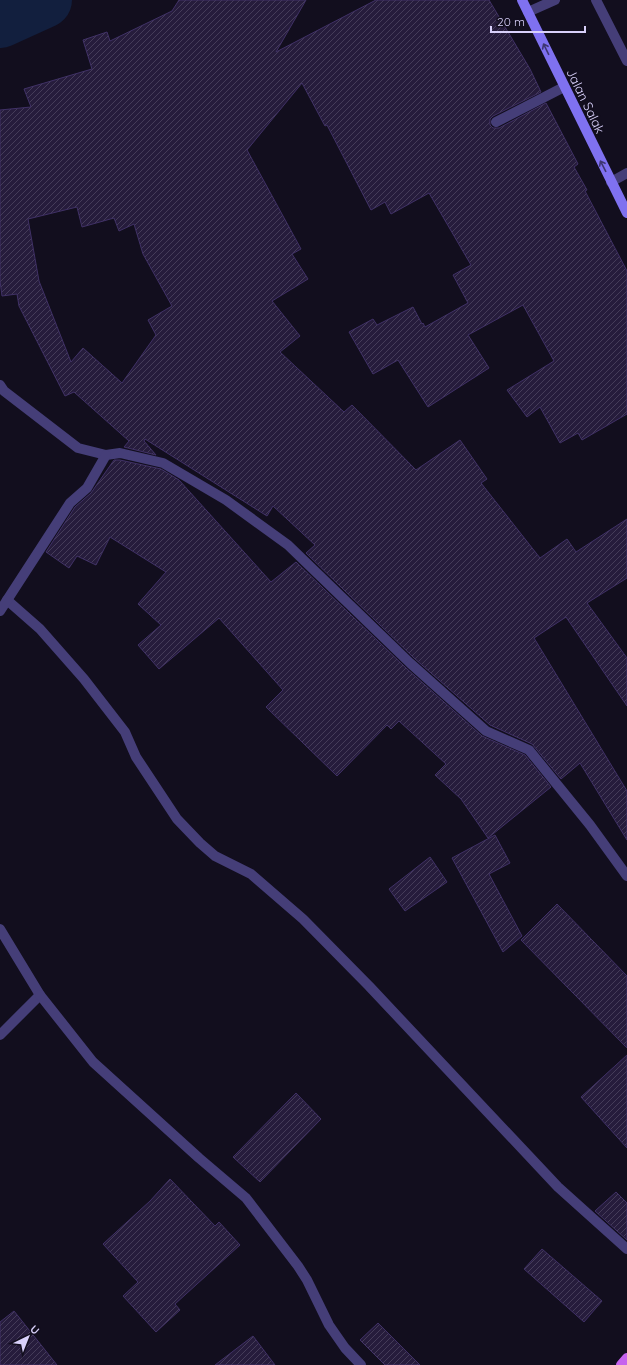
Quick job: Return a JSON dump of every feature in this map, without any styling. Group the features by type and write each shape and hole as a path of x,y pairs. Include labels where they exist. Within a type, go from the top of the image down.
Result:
{"main road":[{"name":"Jalan Salak","path":"522,0 627,213"},
{"path":"621,1365 627,1358"}],"street":[{"path":"528,12 555,0"},
{"path":"596,0 627,61"},
{"path":"496,122 564,87"},
{"path":"612,182 627,173"},
{"path":"0,385 4,391 78,448 106,455 120,453 163,463 226,500 288,545 410,663 486,731 528,750 590,825 627,876"},
{"path":"0,611 70,503 87,488 106,455"},
{"path":"7,600 40,629 84,679 124,732 136,757 177,819 195,838 215,856 251,874 303,919 369,986 558,1187 627,1249"},
{"path":"0,929 40,995 93,1062 199,1158 246,1198 298,1266 307,1280 329,1325 345,1348 362,1365"},
{"path":"0,1035 40,995"}],"building":[{"path":"179,0 306,0 276,52 376,0 489,0 530,69 541,92 493,116 490,119 490,125 493,128 499,128 546,103 578,164 574,167 587,190 585,191 627,271 627,414 582,440 578,433 560,443 540,407 527,417 507,390 554,361 523,305 468,335 489,368 428,407 398,360 373,374 349,332 373,319 377,325 413,307 425,327 468,303 453,275 471,265 429,193 391,214 385,202 371,210 327,125 325,126 302,83 247,150 301,249 292,254 308,279 272,301 300,336 280,352 344,412 352,405 416,470 460,440 487,479 481,483 540,558 567,539 576,552 627,519 627,578 587,603 627,658 627,706 566,617 534,638 627,791 627,840 580,763 561,779 532,744 490,725 414,658 306,553 315,545 273,506 267,516 145,439 144,441 156,455 124,447 129,441 74,392 65,396 19,306 17,294 2,296 0,281 0,110 31,107 24,89 92,69 83,40 107,32 110,41 172,11","holes":["77,207 82,227 114,218 119,231 134,224 143,254 172,306 148,320 156,335 122,383 83,348 71,362 39,281 28,219"]},
{"path":"114,460 161,469 179,480 271,582 296,562 406,668 482,736 525,755 551,787 488,838 461,799 435,775 446,764 399,721 391,729 387,725 337,776 266,707 283,690 219,618 159,669 138,645 161,625 138,604 166,572 110,537 96,565 77,556 69,568 46,552 75,507 91,493"},
{"path":"495,835 510,863 489,874 522,936 503,952 452,858"},
{"path":"430,857 447,882 405,911 389,889"},
{"path":"557,904 627,976 627,1048 521,940"},
{"path":"627,1055 627,1148 581,1097"},
{"path":"296,1093 321,1119 260,1182 233,1157"},
{"path":"170,1179 215,1226 219,1222 240,1245 175,1304 180,1310 156,1332 123,1296 138,1282 103,1244 150,1201"},
{"path":"616,1192 627,1203 627,1240 595,1211"},
{"path":"542,1249 602,1301 584,1322 524,1269"},
{"path":"14,1311 57,1365 0,1365 0,1322"},
{"path":"378,1323 420,1365 385,1365 360,1340"},
{"path":"253,1336 275,1365 215,1365"}],"waterway":[{"path":"0,20 44,0"}]}
